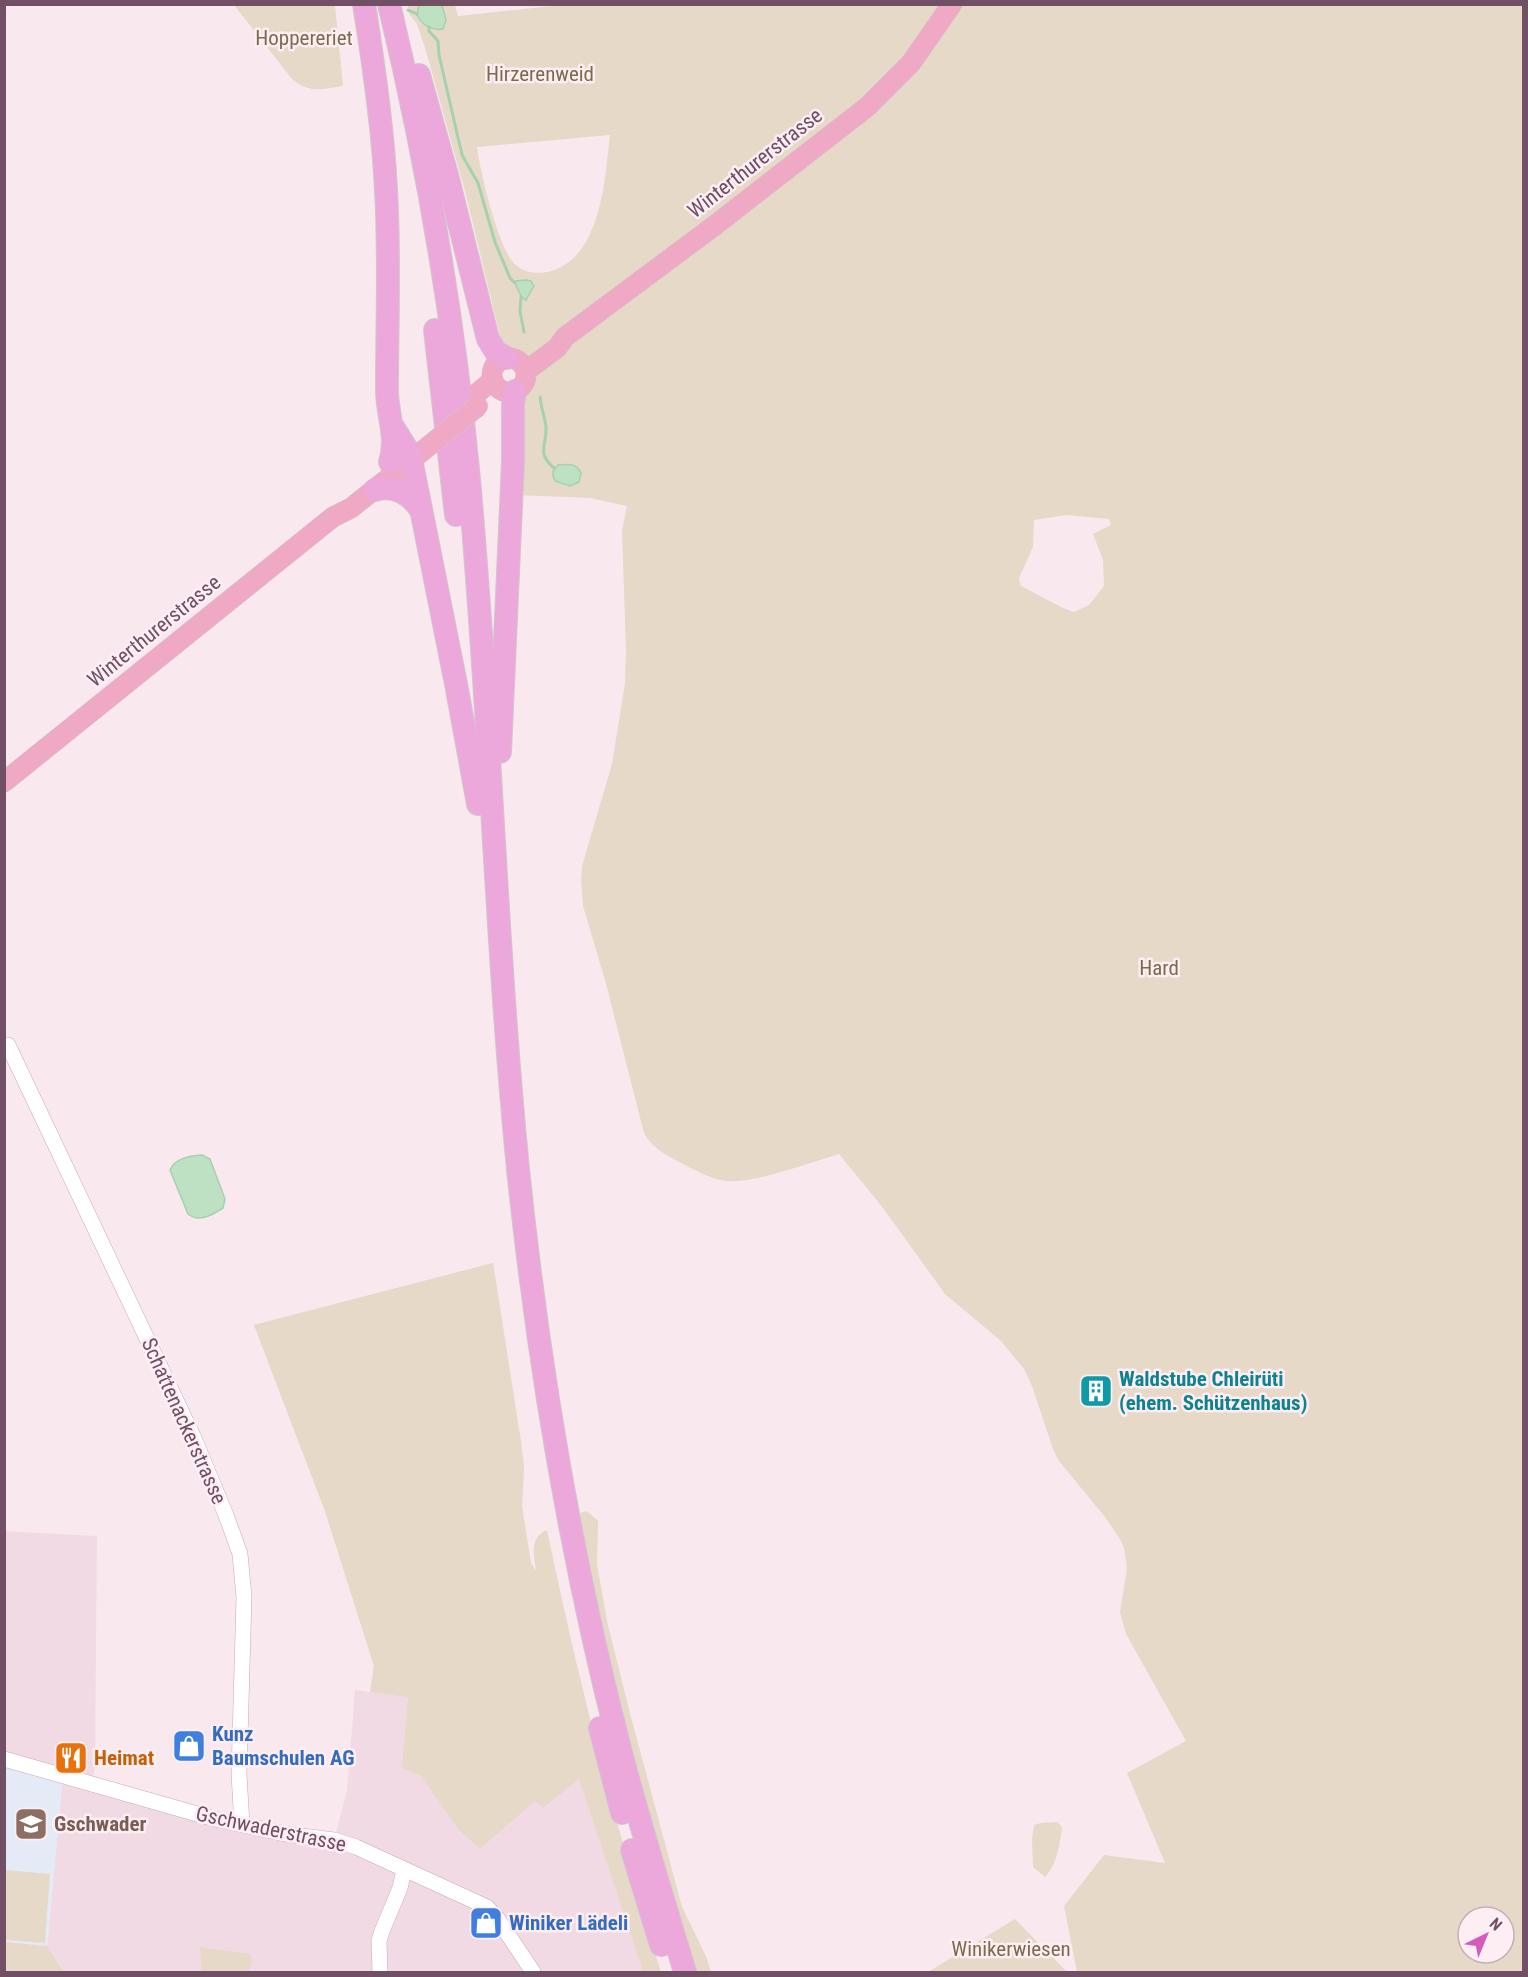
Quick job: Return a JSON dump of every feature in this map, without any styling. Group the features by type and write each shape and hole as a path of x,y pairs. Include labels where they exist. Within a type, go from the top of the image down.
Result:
{"highway":[{"path":"364,4 379,111 386,189 389,278 387,393 392,426 421,510 478,804"},
{"path":"373,4 410,174 442,381 460,555 489,988 505,1178 533,1400 559,1543 606,1758 669,1972"},
{"path":"389,4 407,83 442,271 459,389 475,548 494,849 519,1180 538,1334 561,1478 589,1620 619,1745 653,1869 685,1972"},
{"path":"396,4 418,71 447,175 488,339 510,375 513,404 513,461 494,849"},
{"path":"375,490 385,488 396,490 412,499 421,510"}],"main road":[{"name":"Winterthurerstrasse","path":"333,517 345,500 510,375 557,348 565,337 685,248 867,107 897,78 924,45 952,4"},
{"name":"Winterthurerstrasse","path":"4,782 333,517 351,508 375,490 403,457"}],"street":[{"name":"Schattenackerstrasse","path":"8,1045 184,1417 214,1485 240,1554 244,1597 239,1774 242,1825"},
{"name":"Gschwaderstrasse","path":"4,1760 215,1819 340,1842 487,1908 497,1918 533,1972"},
{"path":"380,1972 379,1941 400,1888 404,1870"}],"shaded area":[{"path":"419,5 442,5 446,20 443,29 431,28 422,22 417,15"},
{"path":"531,281 534,286 526,300 521,296 515,283"},
{"path":"569,464 577,467 581,473 579,482 570,486 555,481 553,471 558,465"},
{"path":"202,1155 210,1159 225,1199 223,1208 210,1215 197,1218 188,1214 170,1170 179,1160"},
{"path":"493,1263 521,1442 524,1467 522,1507 531,1563 537,1573 579,1778 643,1972 249,1972 249,1967 200,1948 201,1972 64,1972 47,1946 63,1775 5,1759 4,1531 97,1536 95,1767 92,1784 334,1840 347,1790 355,1690 370,1692 374,1666 325,1511 254,1325"},
{"name":"Gschwader","path":"4,1759 63,1775 47,1946 5,1942"}],"green space":[{"name":"Hard","path":"571,4 1523,5 1523,1972 1077,1972 1064,1906 1104,1855 1165,1863 1127,1773 1186,1741 1126,1634 1120,1612 1127,1568 1124,1548 1105,1517 1059,1461 1024,1369 1001,1341 945,1294 883,1208 839,1154 767,1176 726,1181 702,1173 669,1156 655,1147 644,1133 605,980 583,906 581,880 582,866 612,764 625,683 622,531 627,506 590,498 516,495 522,395 533,380 526,376 521,363 501,340 466,195 426,51 417,24 409,14 408,5 455,5 458,16","holes":["610,135 604,188 598,214 585,244 577,255 555,270 534,273 518,266 508,254 496,226 477,147","528,280 534,283 533,289 528,299 523,299 515,283","1066,515 1109,519 1111,525 1093,534 1103,560 1104,586 1089,605 1074,612 1021,586 1019,578 1033,547 1034,520"]},
{"name":"Hoppereriet","path":"234,5 335,5 343,86 311,89 298,84"},
{"path":"493,1263 521,1442 524,1467 522,1507 531,1563 536,1571 535,1542 541,1533 547,1530 599,1753 661,1972 643,1972 579,1779 543,1808 535,1801 480,1849 458,1829 421,1776 402,1768 408,1697 370,1692 374,1666 325,1511 254,1325"},
{"path":"587,1511 598,1521 597,1564 607,1621 682,1907 706,1956 711,1972 694,1972 628,1746 577,1517 580,1513"},
{"path":"1057,1822 1062,1827 1059,1847 1055,1860 1045,1877 1033,1867 1034,1825"},
{"path":"5,1870 50,1874 45,1943 5,1940"},
{"name":"Winikerwiesen","path":"1015,1919 1067,1972 928,1972"},
{"path":"5,1942 47,1946 64,1972 5,1972"},
{"path":"200,1947 250,1954 252,1961 249,1972 201,1972"}],"waterway":[{"path":"408,10 417,14"},
{"path":"429,27 429,31 438,41 439,55 462,155 478,183 495,242 510,278 515,283"},
{"path":"521,297 520,311 524,332"},
{"path":"540,397 546,427 544,453 545,458 554,468"}],"place":[{"name":"Waldstube Chleirüti (ehem. Schützenhaus)","path":"1096,1391"},
{"name":"Kunz Baumschulen AG","path":"189,1746"},
{"name":"Heimat","path":"71,1758"},
{"name":"Gschwader","path":"31,1824"},
{"name":"Winiker Lädeli","path":"486,1923"}],"park label":[{"name":"Hirzerenweid","path":"540,74"}]}
